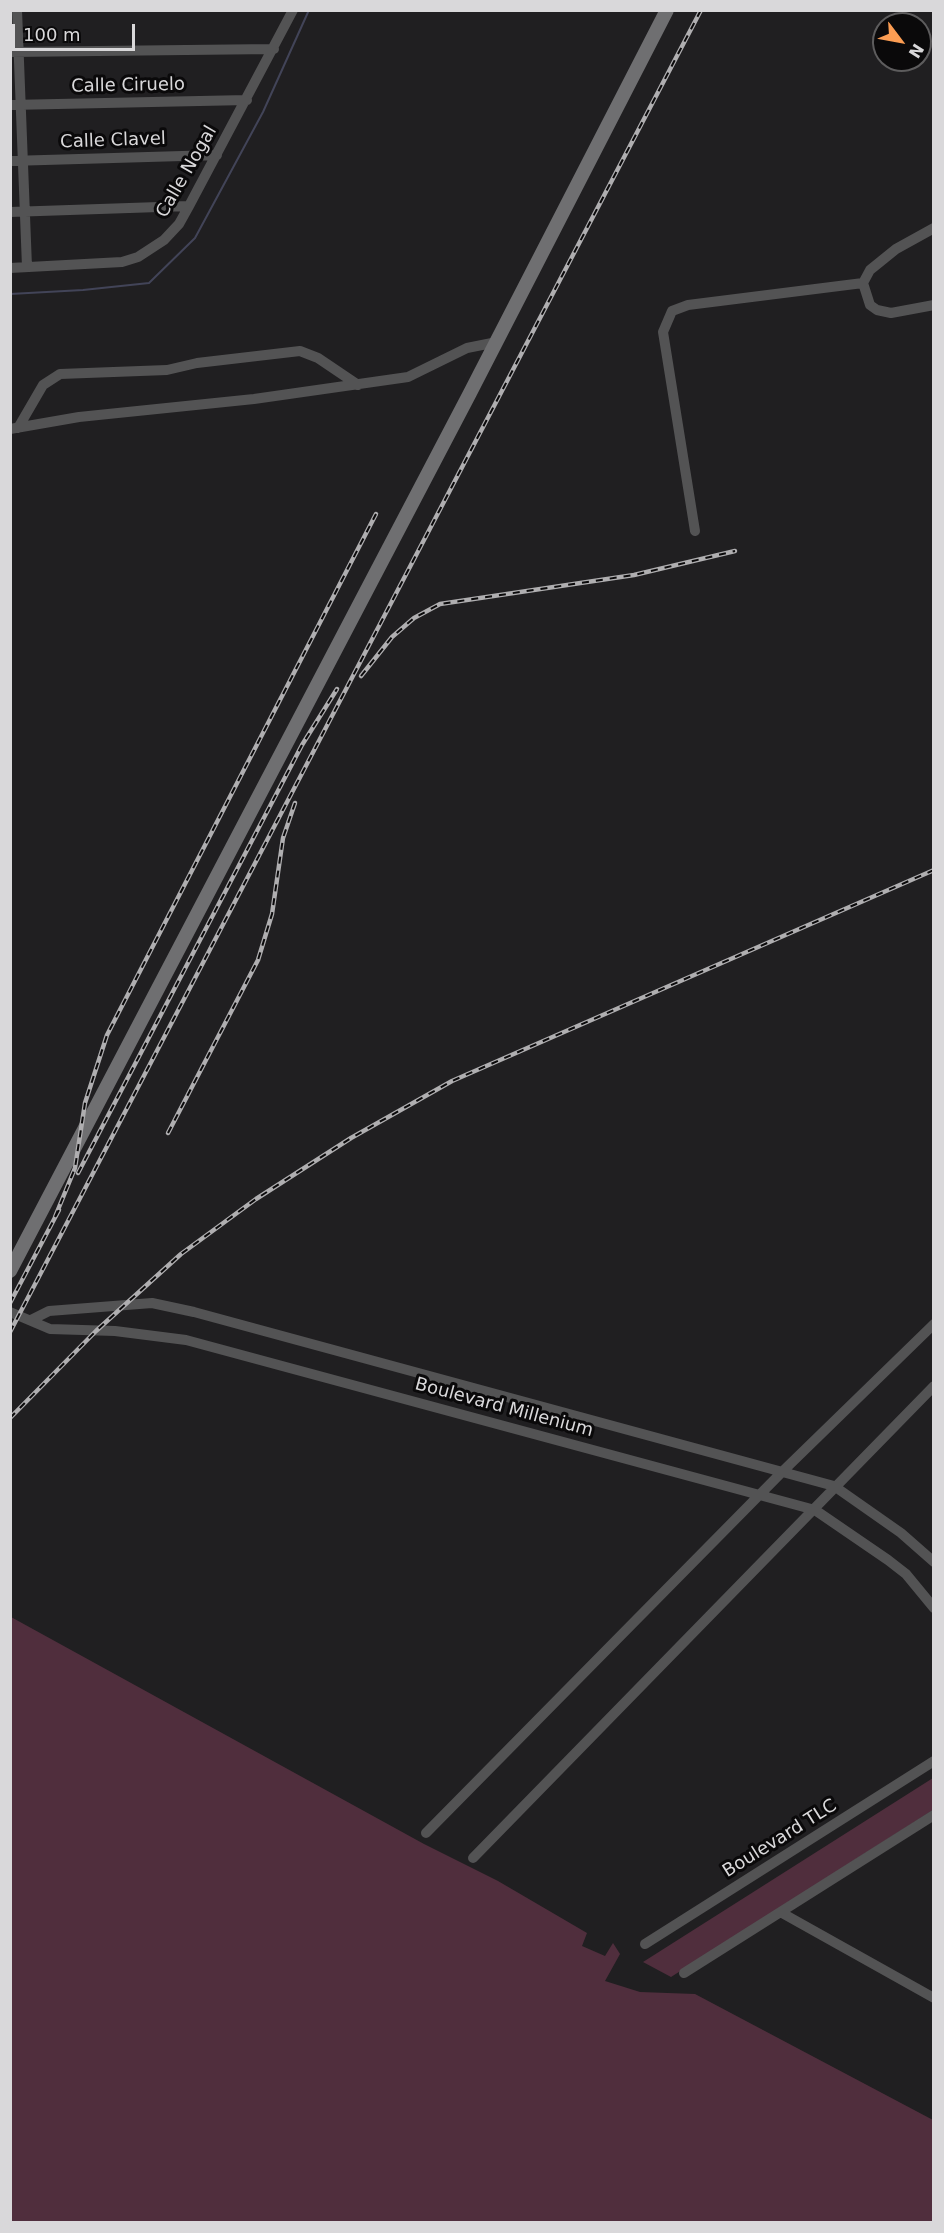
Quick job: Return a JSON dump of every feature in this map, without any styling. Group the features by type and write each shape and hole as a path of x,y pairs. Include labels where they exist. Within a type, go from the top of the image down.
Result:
{"street":[{"path":"17,10 16,105 23,161 27,267"},
{"name":"Calle Nogal","path":"10,268 107,264 138,257 164,240 179,224 293,10"},
{"path":"10,1271 497,342 667,10"},
{"path":"15,52 274,49"},
{"name":"Calle Ciruelo","path":"16,105 247,100"},
{"name":"Calle Clavel","path":"10,161 216,155"},
{"path":"10,212 189,206"},
{"path":"933,228 896,249 870,270 864,288 870,305 877,310 891,313 933,305"},
{"path":"695,531 663,332 672,311 688,304 864,288"},
{"path":"14,428 79,417 358,385 408,377 467,348 497,342"},
{"path":"14,428 43,385 60,374 167,370 197,363 300,351 318,358 358,385"},
{"name":"Boulevard Millenium","path":"31,1320 50,1311 157,1303 834,1486 902,1533 933,1562"},
{"name":"Boulevard Millenium","path":"10,1312 55,1329 115,1331 186,1340 815,1510 906,1574 933,1608"},
{"path":"426,1833 783,1471 933,1324"},
{"path":"473,1858 815,1510 834,1486 933,1386"},
{"name":"Boulevard TLC","path":"645,1944 933,1761"},
{"path":"684,1973 782,1913 933,1815"},
{"path":"782,1913 933,1998"}],"shaded area":[{"path":"11,1617 424,1844 498,1881 587,1933 582,1946 605,1956 613,1943 620,1954 605,1981 640,1992 695,1994 933,2120 933,2222 11,2222"},
{"path":"933,1778 933,1810 671,1977 643,1962"}],"waterway":[{"path":"10,294 149,283 195,238 263,112 309,10"}],"railway":[{"path":"10,1332 701,10"},
{"path":"55,1217 75,1168 85,1103 107,1035 376,514"},
{"path":"361,676 392,637 414,618 440,604 634,575 735,551"},
{"path":"78,1173 302,745 337,689"},
{"path":"168,1133 258,960 272,914 283,838 295,803"},
{"path":"10,1418 96,1331 181,1254 256,1199 351,1138 452,1081 934,870"},
{"path":"10,1303 59,1210"}]}
